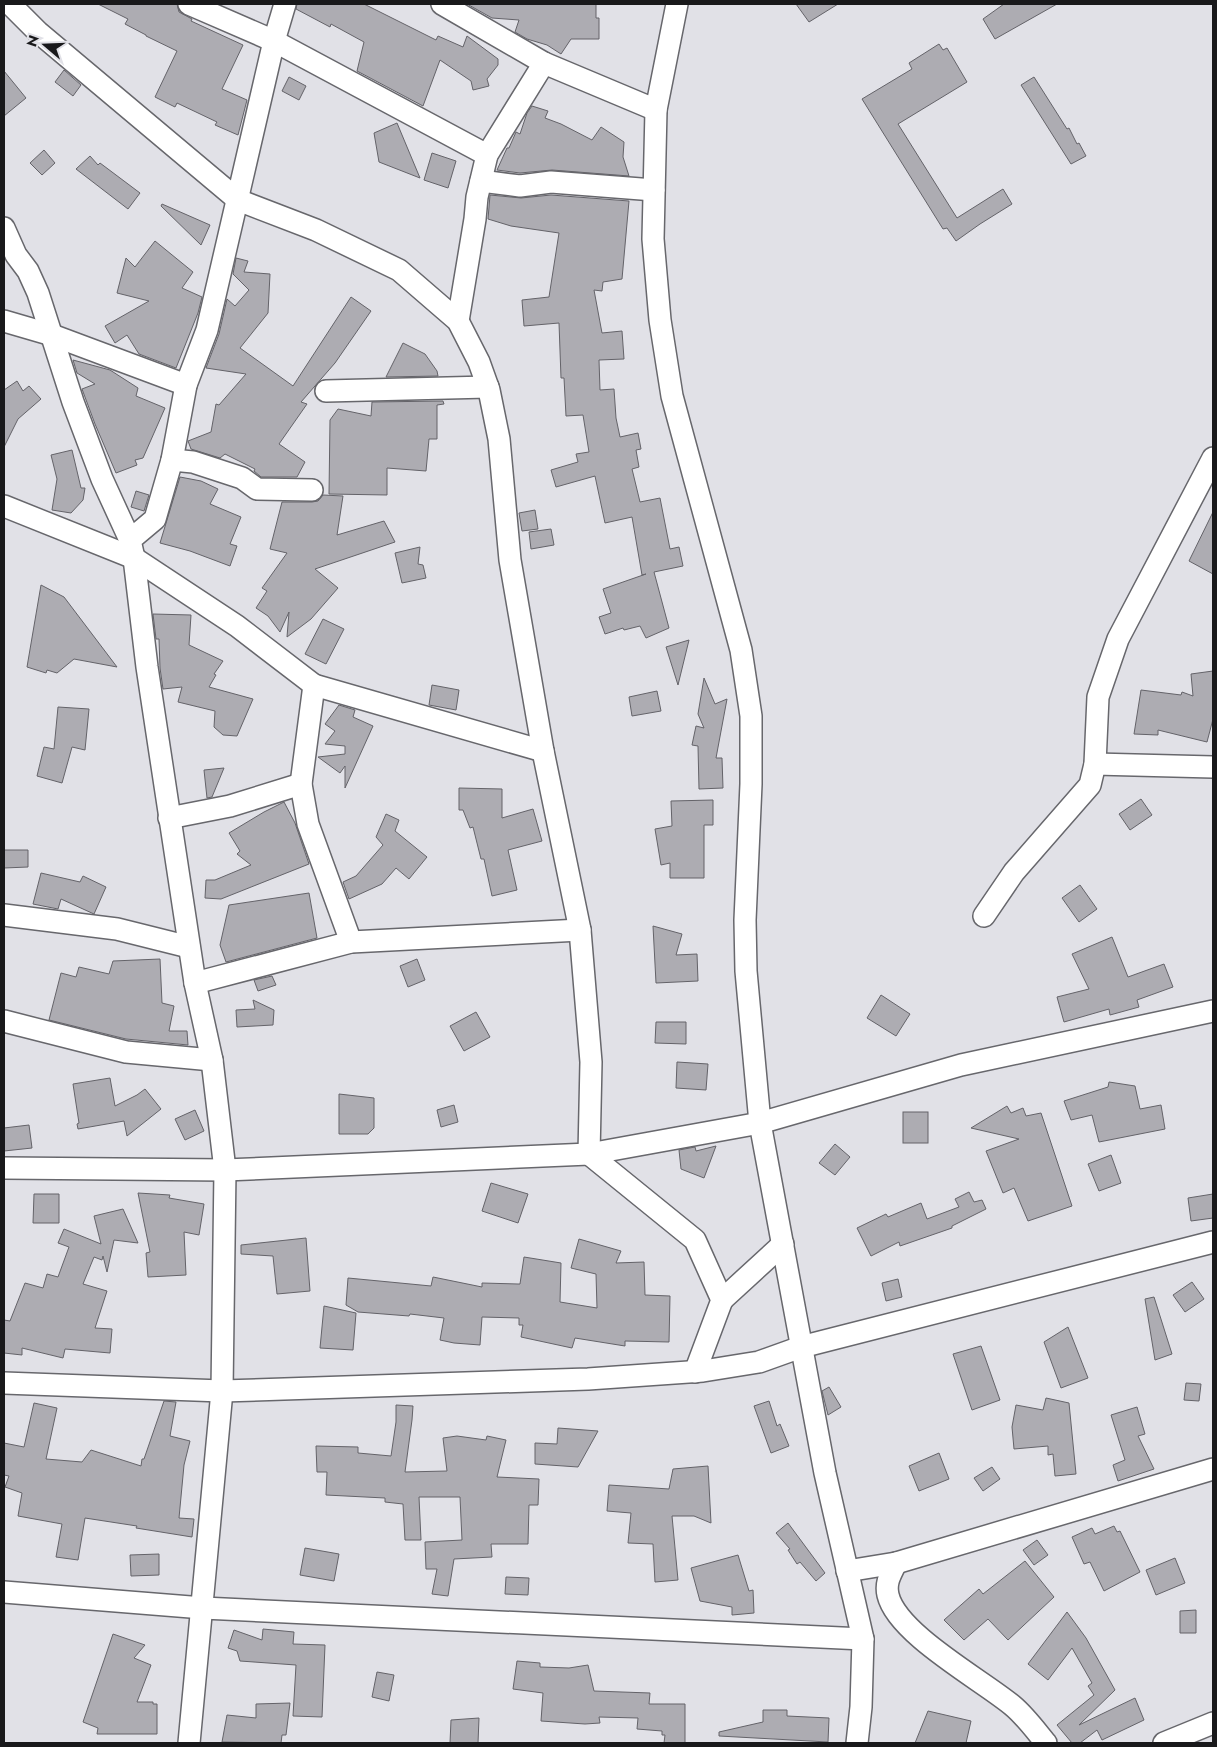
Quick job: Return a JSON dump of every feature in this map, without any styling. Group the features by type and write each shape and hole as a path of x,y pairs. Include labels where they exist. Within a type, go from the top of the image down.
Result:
{"street":[{"path":"10,4 38,32 238,200 316,230 399,270 458,321 479,362 488,387 499,439 510,560 544,751 580,930 591,1062 590,1154"},
{"path":"189,4 274,41 487,155"},
{"path":"132,549 154,519 172,460 186,385 207,330 274,41 285,4"},
{"path":"442,4 544,63 656,110"},
{"path":"678,4 656,110 653,240 660,320 672,396 741,650 751,716 751,784 745,920 746,971 760,1123 825,1473 863,1639 861,1707 857,1743"},
{"path":"458,321 487,155 544,63"},
{"path":"481,181 520,186 551,182 654,190"},
{"path":"4,228 16,254 28,271 35,286 102,479 132,549 147,666 189,947 212,1060 225,1170 222,1391 190,1743"},
{"path":"4,321 52,335 186,385"},
{"path":"326,391 488,387"},
{"path":"984,916 1014,872 1090,785 1095,764 1098,697 1118,639 1213,458"},
{"path":"172,460 193,462 242,478 258,489 312,490"},
{"path":"4,506 132,549 314,685 544,751"},
{"path":"314,685 301,784 308,824 352,942"},
{"path":"1095,764 1213,767"},
{"path":"169,818 230,806 301,784"},
{"path":"4,915 117,929 189,947"},
{"path":"195,983 352,942 580,930"},
{"path":"4,1168 225,1170 590,1154 760,1123 961,1065 1213,1011"},
{"path":"4,1021 126,1052 212,1060"},
{"path":"590,1154 695,1240 722,1300"},
{"path":"4,1383 222,1391 588,1379 695,1372 759,1362 801,1347 1213,1242"},
{"path":"695,1372 722,1300 782,1244"},
{"path":"847,1571 896,1563 1213,1469"},
{"path":"896,1563 886,1583 888,1597 899,1617 936,1651 1013,1706 1046,1743"},
{"path":"4,1592 203,1608 863,1639"},
{"path":"1164,1743 1213,1723"}],"building":[{"path":"98,4 177,4 179,12 192,19 191,21 243,45 222,89 247,100 238,135 215,125 217,122 177,103 175,107 155,97 177,51 125,24 128,19"},
{"path":"297,4 364,4 436,40 438,36 463,47 467,36 498,59 498,65 487,79 489,86 473,90 471,81 440,60 423,106 357,71 364,42 331,24 330,27 296,9"},
{"path":"467,4 596,4 596,18 599,18 599,39 571,39 561,54 547,45 527,39 515,32 519,20 492,18"},
{"path":"796,4 838,4 809,22"},
{"path":"1004,4 1057,4 995,39 983,19"},
{"path":"939,44 943,50 947,48 967,82 898,124 957,218 1003,189 1012,204 956,241 947,228 943,229 862,99 912,69 909,63"},
{"path":"64,70 81,85 73,96 55,82"},
{"path":"4,71 26,98 4,116"},
{"path":"289,77 306,86 299,100 282,91"},
{"path":"1034,77 1086,156 1071,164 1021,85"},
{"path":"532,106 548,111 545,118 592,140 601,127 624,142 623,157 629,176 552,170 520,173 497,170 516,132 520,134 527,113"},
{"path":"397,123 420,178 379,162 374,133"},
{"path":"44,150 55,163 42,175 30,163"},
{"path":"432,153 456,161 448,188 424,180"},
{"path":"90,156 98,165 100,163 140,193 128,209 76,169"},
{"path":"490,195 521,198 551,195 629,201 622,279 603,282 602,291 594,290 602,333 622,331 624,359 599,360 600,390 614,389 616,418 620,437 638,433 641,449 636,450 639,467 632,469 640,502 660,498 670,549 679,547 683,566 654,572 669,628 646,638 640,626 624,630 623,628 605,634 599,617 611,613 603,589 646,574 642,575 632,517 605,523 595,476 556,487 551,470 578,462 576,454 589,452 583,415 566,416 564,378 561,378 559,323 524,326 522,300 549,297 559,233 511,226 488,219"},
{"path":"162,204 210,225 201,245 161,206"},
{"path":"155,241 193,272 182,288 202,297 198,313 176,368 139,354 127,335 115,343 105,326 149,301 117,293 126,258 135,267"},
{"path":"236,258 248,261 244,272 270,274 268,313 240,348 293,386 351,297 371,311 335,363 301,402 307,404 279,444 305,462 297,477 261,477 254,471 255,469 225,454 220,458 191,449 188,441 211,432 216,404 219,405 246,374 206,368 219,334 227,299 235,306 249,290 233,274"},
{"path":"403,343 425,354 437,371 438,376 386,377"},
{"path":"73,360 110,370 138,388 136,396 165,408 143,458 135,460 137,465 116,473 82,389 95,384 77,373"},
{"path":"17,381 23,391 29,386 41,399 18,419 4,447 4,390"},
{"path":"443,401 444,404 437,405 437,439 429,439 426,471 387,468 387,495 329,494 330,420 338,409 371,416 372,402"},
{"path":"72,450 81,488 85,488 83,500 71,513 52,510 57,479 51,455"},
{"path":"180,477 201,481 218,489 210,504 241,517 230,544 237,546 230,566 190,551 160,543"},
{"path":"136,491 149,495 144,511 131,507"},
{"path":"323,495 343,496 337,535 384,521 395,542 315,569 338,588 311,619 287,637 289,612 280,632 268,616 256,608 267,591 262,588 287,553 270,549 282,502 318,501"},
{"path":"535,510 538,529 522,531 519,513"},
{"path":"1213,512 1213,574 1189,561"},
{"path":"551,529 554,545 531,549 529,532"},
{"path":"420,547 418,564 423,565 426,578 402,583 395,553"},
{"path":"41,585 64,597 117,667 74,659 57,673 47,670 46,673 27,667"},
{"path":"153,614 191,615 189,645 223,661 214,674 216,675 209,687 253,699 237,736 223,735 214,727 215,711 178,702 182,687 163,689 159,639 156,639"},
{"path":"323,619 344,629 326,664 305,654"},
{"path":"689,640 678,685 666,647"},
{"path":"1213,671 1213,719 1207,742 1158,730 1158,735 1134,734 1141,690 1181,695 1182,692 1193,696 1191,674"},
{"path":"704,678 715,704 727,699 716,758 722,758 723,788 699,789 698,746 692,745 696,726 704,728 698,714"},
{"path":"432,685 459,690 456,710 429,705"},
{"path":"657,691 661,711 632,716 629,697"},
{"path":"339,705 355,710 353,717 373,726 345,788 345,766 340,773 318,757 345,754 345,746 325,744 335,731 325,724"},
{"path":"58,707 89,709 85,750 72,747 62,783 37,776 44,747 54,749"},
{"path":"224,768 212,797 207,798 204,770"},
{"path":"459,788 502,789 502,818 533,809 542,841 508,850 517,890 492,896 484,859 481,859 473,827 470,828 463,810 459,810"},
{"path":"1141,799 1152,815 1130,830 1119,814"},
{"path":"713,800 713,825 704,825 704,878 670,878 670,863 661,865 655,829 672,826 671,801"},
{"path":"284,802 295,823 309,864 221,899 205,898 206,880 215,880 251,865 237,854 240,851 229,833"},
{"path":"386,814 399,820 395,831 427,857 409,879 396,868 382,884 349,899 343,882 356,876 383,845 376,837"},
{"path":"4,850 28,850 28,867 4,868"},
{"path":"41,873 80,882 83,876 106,887 94,914 61,899 58,909 33,904"},
{"path":"1080,885 1097,909 1079,922 1062,898"},
{"path":"309,893 317,938 226,962 220,945 229,905"},
{"path":"653,926 682,934 676,955 697,954 698,981 656,983"},
{"path":"1112,937 1128,977 1164,964 1173,987 1137,1000 1139,1007 1110,1015 1109,1009 1064,1022 1057,997 1089,989 1072,954"},
{"path":"160,959 162,1003 174,1006 169,1031 187,1031 188,1045 126,1039 49,1020 61,973 76,977 79,967 109,974 113,961"},
{"path":"417,959 425,980 408,987 400,966"},
{"path":"272,976 276,985 258,991 254,980"},
{"path":"881,995 910,1014 896,1036 867,1018"},
{"path":"253,1000 274,1010 273,1025 237,1027 236,1010 255,1009"},
{"path":"476,1012 490,1037 464,1051 450,1026"},
{"path":"656,1022 686,1022 686,1044 655,1043"},
{"path":"677,1062 708,1064 706,1090 676,1088"},
{"path":"110,1078 115,1106 145,1089 161,1109 127,1136 124,1121 78,1129 77,1124 79,1123 73,1084"},
{"path":"1109,1082 1135,1086 1140,1109 1161,1105 1165,1129 1099,1142 1092,1115 1071,1120 1064,1101 1108,1087"},
{"path":"339,1094 374,1098 374,1128 368,1134 339,1134"},
{"path":"454,1105 458,1122 441,1127 437,1110"},
{"path":"1007,1106 1011,1113 1023,1108 1026,1116 1041,1113 1072,1206 1028,1221 1014,1188 1003,1193 986,1151 1019,1139 971,1128"},
{"path":"195,1110 204,1131 185,1140 175,1119"},
{"path":"903,1112 928,1112 928,1143 903,1143"},
{"path":"29,1125 32,1148 4,1151 4,1128"},
{"path":"835,1144 850,1157 835,1175 819,1163"},
{"path":"716,1146 704,1178 681,1169 679,1150 695,1147 696,1151"},
{"path":"1111,1155 1121,1183 1099,1191 1088,1164"},
{"path":"491,1183 528,1194 518,1223 482,1211"},
{"path":"969,1192 974,1202 982,1200 986,1209 952,1226 952,1228 900,1246 899,1242 871,1256 857,1228 886,1214 888,1217 921,1203 927,1219 959,1207 955,1199"},
{"path":"138,1193 170,1195 169,1198 204,1204 199,1235 184,1232 186,1275 148,1277 146,1253 150,1252"},
{"path":"34,1194 59,1194 59,1223 33,1223"},
{"path":"1213,1194 1213,1218 1191,1221 1188,1198"},
{"path":"123,1209 138,1243 114,1240 107,1272 103,1256 102,1260 94,1257 83,1284 107,1291 95,1328 112,1329 110,1353 65,1349 63,1358 22,1348 22,1355 4,1353 4,1320 10,1321 25,1283 43,1288 47,1274 58,1277 69,1247 58,1243 64,1229 101,1244 94,1216"},
{"path":"306,1238 310,1291 277,1294 273,1256 241,1254 241,1245"},
{"path":"579,1239 621,1251 616,1263 644,1262 645,1295 670,1296 669,1342 625,1341 625,1346 575,1338 572,1348 521,1337 523,1325 519,1325 519,1318 482,1317 480,1345 454,1343 440,1340 444,1318 410,1314 409,1316 358,1312 346,1305 348,1278 431,1286 433,1277 482,1287 482,1283 520,1284 524,1257 561,1263 560,1302 597,1308 596,1274 571,1268"},
{"path":"898,1279 902,1297 886,1301 882,1283"},
{"path":"1192,1282 1204,1299 1185,1312 1173,1295"},
{"path":"1154,1297 1172,1354 1155,1360 1145,1299"},
{"path":"324,1306 356,1313 353,1350 320,1348"},
{"path":"1068,1327 1088,1378 1061,1388 1044,1342"},
{"path":"981,1346 1000,1400 972,1410 953,1354"},
{"path":"1186,1383 1201,1384 1199,1401 1184,1400"},
{"path":"829,1387 841,1407 828,1415 822,1391"},
{"path":"1046,1398 1069,1403 1076,1474 1055,1476 1053,1454 1048,1455 1048,1446 1014,1449 1012,1427 1016,1405 1043,1410"},
{"path":"164,1401 176,1402 170,1436 190,1441 184,1465 179,1518 194,1519 192,1537 85,1518 78,1560 56,1557 62,1524 18,1516 22,1493 5,1487 9,1476 4,1475 4,1443 24,1447 34,1403 57,1408 46,1459 82,1462 91,1450 141,1466"},
{"path":"769,1401 777,1426 780,1424 789,1446 771,1453 754,1406"},
{"path":"396,1405 413,1406 405,1472 447,1471 443,1438 457,1436 486,1440 487,1436 506,1440 497,1477 539,1479 538,1505 529,1505 528,1544 491,1544 492,1557 454,1559 448,1596 432,1594 437,1569 426,1569 425,1542 462,1540 460,1497 419,1497 421,1540 405,1540 403,1504 385,1502 385,1498 326,1495 327,1472 317,1472 316,1446 358,1447 358,1453 391,1456 396,1422"},
{"path":"1137,1407 1145,1434 1138,1436 1154,1469 1118,1481 1113,1465 1125,1460 1111,1415"},
{"path":"558,1428 598,1431 578,1467 535,1464 535,1443 557,1444"},
{"path":"939,1453 949,1479 919,1491 909,1466"},
{"path":"708,1466 711,1523 694,1516 672,1516 678,1580 655,1582 653,1544 628,1543 631,1513 607,1511 609,1485 669,1489 673,1469"},
{"path":"992,1467 1000,1479 983,1491 974,1478"},
{"path":"788,1523 825,1573 816,1581 800,1562 797,1564 788,1550 790,1549 776,1533"},
{"path":"1114,1526 1117,1532 1120,1531 1140,1572 1104,1591 1090,1562 1084,1564 1072,1537 1092,1528 1095,1534"},
{"path":"1037,1540 1048,1555 1034,1565 1023,1550"},
{"path":"305,1548 339,1554 334,1581 300,1575"},
{"path":"159,1554 159,1575 131,1576 130,1555"},
{"path":"738,1555 749,1591 753,1590 754,1613 732,1615 732,1607 700,1601 691,1568"},
{"path":"1175,1558 1185,1583 1156,1595 1146,1570"},
{"path":"1025,1561 1054,1597 1008,1640 988,1619 964,1640 944,1620 979,1589 983,1594"},
{"path":"506,1577 529,1578 528,1595 505,1594"},
{"path":"1196,1610 1196,1633 1180,1633 1180,1611"},
{"path":"1067,1612 1086,1638 1115,1690 1079,1725 1135,1698 1144,1720 1102,1740 1097,1730 1080,1743 1072,1743 1057,1725 1094,1695 1088,1686 1092,1683 1072,1648 1048,1680 1028,1664"},
{"path":"263,1629 294,1632 293,1644 325,1645 322,1717 293,1716 296,1665 240,1661 237,1651 228,1648 234,1630 262,1640"},
{"path":"113,1634 145,1645 134,1658 151,1665 137,1702 153,1702 153,1704 157,1704 157,1734 97,1734 98,1728 83,1722"},
{"path":"517,1661 540,1663 540,1667 569,1668 588,1665 594,1691 650,1693 649,1704 685,1704 685,1743 664,1743 665,1735 662,1735 662,1731 637,1729 638,1718 599,1717 600,1723 585,1724 541,1721 543,1693 513,1689"},
{"path":"377,1672 394,1675 389,1701 372,1697"},
{"path":"290,1703 286,1735 282,1735 281,1743 222,1742 227,1715 256,1718 256,1704"},
{"path":"763,1710 787,1710 787,1716 829,1718 828,1742 719,1736 719,1732 763,1722"},
{"path":"928,1711 971,1721 966,1743 915,1743"},
{"path":"479,1718 478,1743 450,1743 451,1720"}]}
